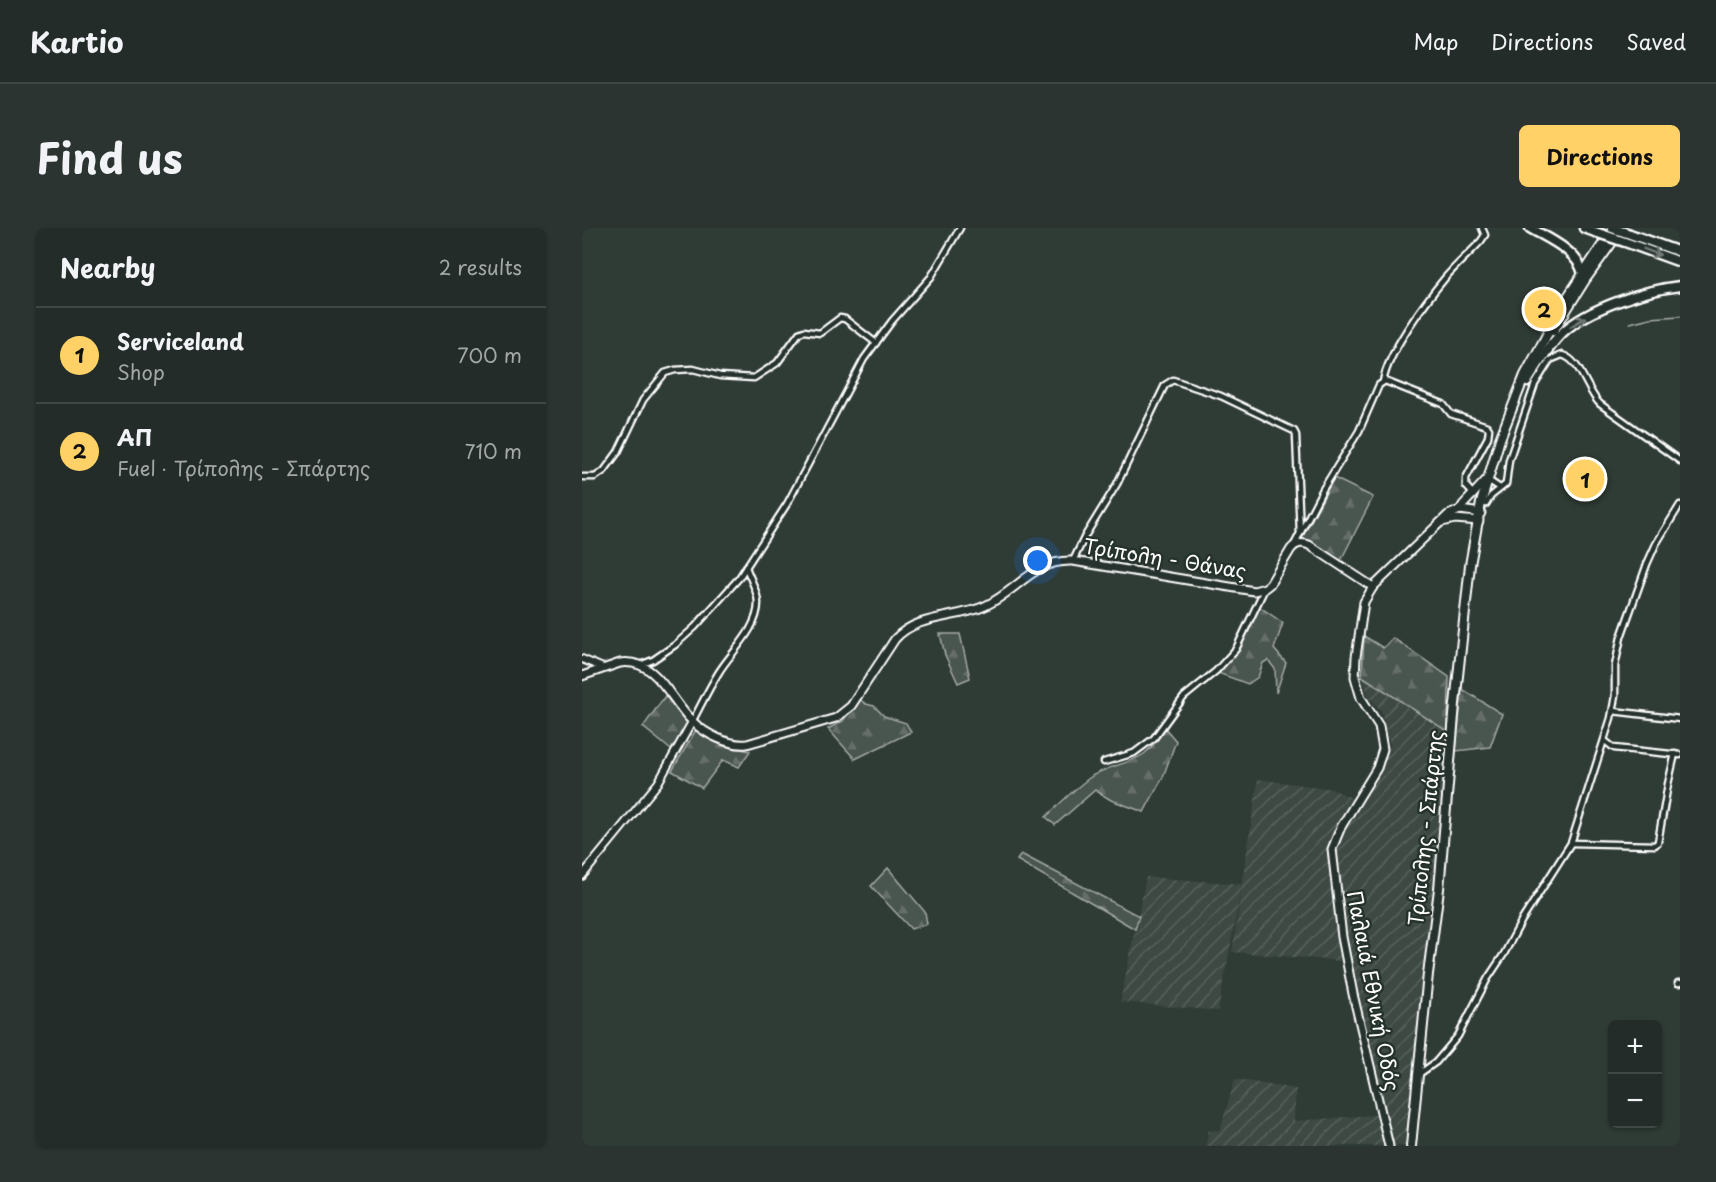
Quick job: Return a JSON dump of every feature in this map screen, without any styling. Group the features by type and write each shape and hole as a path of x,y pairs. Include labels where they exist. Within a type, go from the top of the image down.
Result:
{"highway":[{"path":"1530,228 1574,257 1581,266 1583,274"},
{"path":"1584,228 1595,232 1619,231 1680,252"},
{"path":"1619,231 1680,262"},
{"path":"1527,382 1549,348 1572,325 1623,300 1680,286"}],"main road":[{"name":"Τρίπολης - Σπάρτης","path":"1480,517 1486,504 1490,480 1506,423 1525,375 1554,319 1583,274 1619,231"},
{"name":"Τρίπολης - Σπάρτης","path":"1411,1146 1470,564 1481,503 1527,382 1562,317 1619,231"},
{"name":"Παλαιά Εθνική Οδός","path":"1389,1146 1346,957 1332,857 1334,842 1341,827 1377,768 1383,749 1379,726 1361,698 1355,677 1362,609 1373,587 1452,512 1460,510 1490,480"},
{"path":"1460,510 1480,517"},
{"path":"1460,510 1466,519"},
{"path":"1440,524 1451,519 1480,517"},
{"path":"1294,545 1301,543 1309,545 1373,587"},
{"name":"Τρίπολη - Θάνας","path":"640,665 661,682 692,722 715,736 742,745 830,722 851,706 896,639 905,630 920,623 986,606 1053,561 1073,561 1254,591 1265,588 1294,545"},
{"path":"582,676 626,662 640,665"}],"street":[{"path":"640,665 661,655 695,627 734,585 787,504 861,365 876,343 931,277 960,228"},
{"path":"1294,545 1330,477 1359,431 1379,385 1383,382 1386,367 1399,344 1446,277 1484,237 1482,228"},
{"path":"582,477 599,476 604,471 618,452 644,400 661,376 670,371 696,369 720,376 754,378 777,363 800,332 820,333 840,318 845,319 876,343"},
{"path":"1486,504 1491,496 1506,484 1509,459 1535,384 1550,360 1562,355 1577,364 1592,396 1600,404 1680,460"},
{"path":"1073,561 1085,536 1117,484 1165,385 1173,380 1221,396 1294,431 1300,534"},
{"path":"1383,382 1390,382 1404,390 1443,404 1450,414 1487,426 1488,436 1466,478 1466,486 1474,495"},
{"path":"1490,480 1500,488"},
{"path":"1419,1074 1436,1062 1458,1036 1488,978 1571,843 1605,741 1612,711 1615,666 1621,637 1647,564 1656,544 1680,505"},
{"path":"582,876 658,783 714,680 753,620 758,607 758,598 747,567"},
{"path":"1104,762 1134,753 1154,738 1184,697 1216,671 1236,649 1265,588"},
{"path":"582,659 603,668"},
{"path":"1612,711 1680,719"},
{"path":"1571,843 1655,845 1658,842 1668,784 1678,755 1614,748 1605,741"}],"shaded area":[{"path":"1362,676 1448,732 1408,1146 1206,1146 1208,1131 1220,1130 1235,1079 1296,1089 1294,1121 1386,1114 1352,962 1232,952 1241,891 1218,1011 1120,1002 1146,877 1242,884 1258,779 1332,789 1354,799 1379,773 1390,744 1381,711 1368,696"}],"green space":[{"path":"1334,478 1373,497 1340,562 1302,538"},
{"path":"1260,607 1283,623 1274,649 1286,663 1276,693 1275,669 1268,660 1263,663 1258,677 1248,684 1218,673 1241,646"},
{"path":"940,634 960,634 970,678 958,683 945,655"},
{"path":"1364,636 1383,648 1393,638 1449,677 1448,732 1362,676"},
{"path":"1462,689 1502,714 1490,747 1456,751"},
{"path":"665,696 690,722 671,750 643,727"},
{"path":"859,699 874,706 884,716 906,723 911,732 855,759 828,729 843,721"},
{"path":"697,728 722,745 750,751 739,767 723,760 702,788 672,771"},
{"path":"1165,728 1176,741 1163,777 1144,812 1111,800 1095,790 1055,825 1046,817 1092,776 1144,754"},
{"path":"1021,854 1139,916 1135,929 1017,860"},
{"path":"888,868 925,912 927,924 911,929 871,886"}],"waterway":[{"path":"1630,323 1650,318 1680,316"}],"place":[{"name":"ΑΠ","path":"1544,309"},
{"name":"Serviceland","path":"1585,479"}]}
